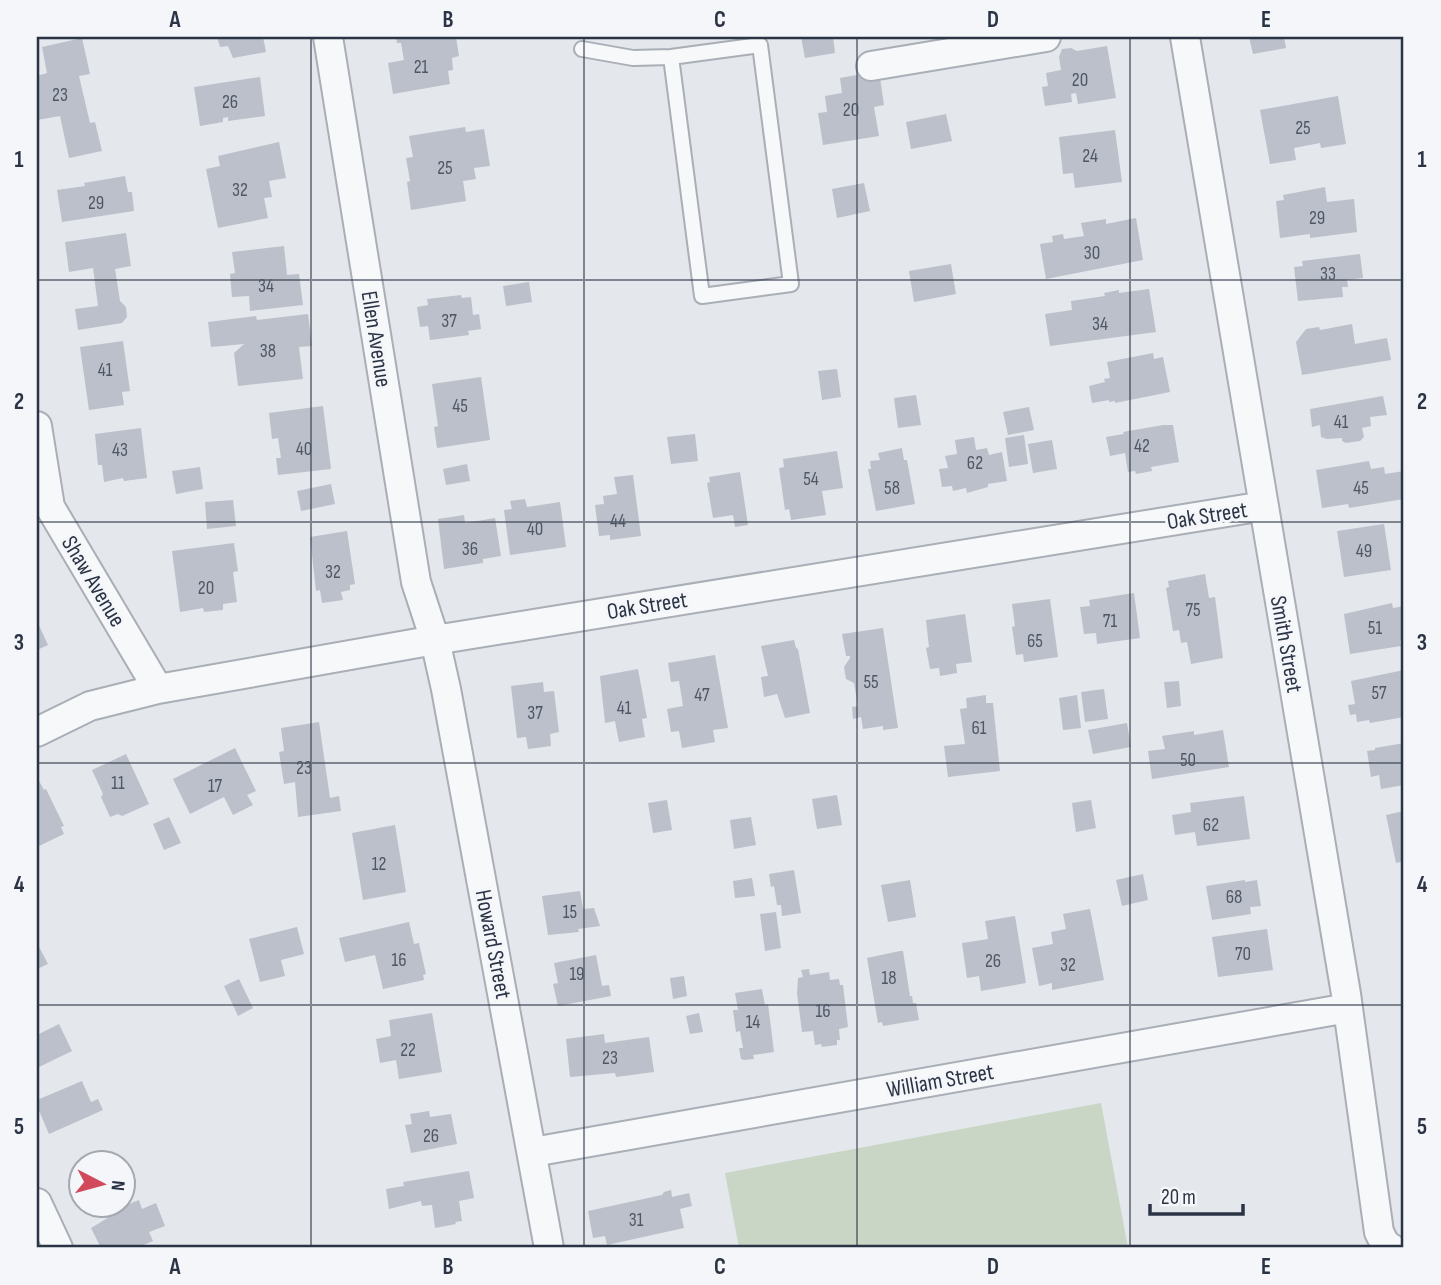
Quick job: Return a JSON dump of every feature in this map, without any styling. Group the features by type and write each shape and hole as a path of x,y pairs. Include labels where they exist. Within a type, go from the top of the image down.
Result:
{"street":[{"name":"Ellen Avenue","path":"328,37 415,582 435,640"},
{"path":"871,66 1046,37"},
{"name":"Smith Street","path":"1185,37 1348,1008 1379,1233 1385,1244 1391,1248"},
{"name":"Shaw Avenue","path":"37,426 50,507 158,689"},
{"name":"Oak Street","path":"37,732 90,706 158,689 435,640 1264,506"},
{"name":"Howard Street","path":"435,640 549,1248"},
{"name":"William Street","path":"533,1152 1348,1008"},
{"path":"37,1203 58,1248"}],"lane":[{"path":"582,49 633,58 671,57 717,44 760,45 790,284 702,296 671,57"}],"green space":[{"path":"1101,1103 1128,1248 739,1248 725,1173"}],"building":[{"path":"217,37 263,37 266,52 233,58 228,46 220,47"},
{"path":"396,37 456,37 459,56 452,58 453,70 448,71 450,84 393,94 388,63 404,60 401,43 397,43"},
{"path":"801,37 833,37 835,53 805,58"},
{"path":"1249,37 1284,37 1286,48 1253,54"},
{"path":"82,38 90,74 79,76 90,123 95,122 102,151 69,158 60,116 37,120 37,76 47,73 42,47"},
{"path":"1107,46 1116,98 1078,104 1076,93 1071,94 1072,102 1045,106 1042,87 1048,86 1046,73 1061,70 1059,57 1062,49 1071,48 1077,51"},
{"path":"879,71 884,105 874,107 879,136 823,145 818,113 827,112 825,96 842,93 840,78"},
{"path":"260,77 265,116 228,121 228,117 223,118 223,122 200,126 194,87"},
{"path":"1338,96 1346,144 1321,148 1320,143 1294,148 1296,160 1270,164 1260,110"},
{"path":"946,114 952,141 911,149 906,122"},
{"path":"465,127 466,132 484,129 490,166 474,168 476,179 463,181 466,201 411,210 406,158 413,157 409,136"},
{"path":"1115,130 1122,182 1075,188 1073,173 1063,174 1059,137"},
{"path":"279,142 286,178 269,181 272,197 264,198 268,218 218,228 206,169 220,166 218,156"},
{"path":"125,176 128,192 132,192 134,211 62,222 57,190"},
{"path":"864,183 870,211 837,218 832,189"},
{"path":"1325,187 1327,202 1354,199 1357,232 1310,238 1310,234 1280,238 1276,201 1284,200 1283,195"},
{"path":"1136,218 1143,260 1046,279 1040,244 1053,242 1052,236 1063,234 1064,239 1084,236 1081,223 1106,219 1106,224"},
{"path":"126,233 131,266 115,269 120,301 126,307 127,317 122,323 78,330 75,309 98,306 93,268 69,272 65,242"},
{"path":"284,246 287,275 299,274 303,305 250,311 249,296 232,297 230,274 235,273 232,252"},
{"path":"1360,254 1363,278 1347,280 1348,287 1342,287 1343,297 1298,301 1294,267 1303,266 1302,261"},
{"path":"951,264 956,294 914,302 909,271"},
{"path":"529,282 532,302 506,306 503,286"},
{"path":"1149,289 1156,332 1050,346 1045,314 1072,310 1071,301 1105,296 1104,293"},
{"path":"461,295 462,298 471,297 473,315 479,314 481,329 468,331 469,335 430,340 428,326 420,327 417,307 428,305 427,299"},
{"path":"308,314 312,346 299,347 303,379 238,386 234,353 244,344 211,347 208,322 256,316 257,320"},
{"path":"1352,324 1355,344 1387,338 1391,360 1302,375 1296,342 1306,329 1319,327 1320,330"},
{"path":"123,341 130,391 122,392 124,405 89,410 80,347"},
{"path":"1153,353 1154,359 1163,357 1170,392 1115,403 1109,400 1092,403 1089,386 1110,378 1107,362"},
{"path":"837,369 841,397 822,400 818,371"},
{"path":"481,377 490,440 437,448 434,427 438,426 432,384"},
{"path":"916,395 921,425 898,428 894,398"},
{"path":"1383,396 1387,415 1370,417 1371,426 1362,428 1364,437 1360,441 1346,443 1342,438 1327,439 1321,437 1320,425 1312,427 1310,409"},
{"path":"323,406 331,469 278,475 276,458 281,458 278,438 272,439 269,413"},
{"path":"1029,407 1034,430 1008,435 1003,412"},
{"path":"1173,425 1179,462 1151,467 1152,471 1136,474 1135,471 1128,472 1125,453 1110,456 1106,437"},
{"path":"141,428 147,478 124,481 123,478 104,482 102,465 98,465 95,434"},
{"path":"695,434 698,461 671,464 667,437"},
{"path":"1024,435 1028,464 1009,467 1005,438"},
{"path":"974,437 976,450 987,448 989,455 1002,452 1007,481 988,484 988,487 967,493 966,488 953,491 952,486 942,487 939,469 948,468 945,456 957,454 955,440"},
{"path":"1052,440 1057,469 1033,473 1028,444"},
{"path":"902,448 904,460 907,460 915,504 876,511 868,469 871,469 870,461 880,460 878,453"},
{"path":"837,451 843,488 822,491 826,515 791,520 789,509 785,510 779,468 784,467 783,459"},
{"path":"1369,461 1371,469 1384,467 1385,474 1404,471 1404,499 1349,508 1348,504 1322,508 1316,470"},
{"path":"467,464 470,481 446,485 443,469"},
{"path":"200,467 203,489 176,494 172,471"},
{"path":"740,472 748,525 735,527 733,515 713,518 707,483 710,482 709,477"},
{"path":"633,475 641,536 610,540 610,535 599,536 595,505 604,504 603,496 617,494 614,477"},
{"path":"331,484 335,504 301,511 297,491"},
{"path":"525,499 527,507 560,502 566,547 510,555 504,510 512,509 510,501"},
{"path":"233,500 236,526 207,529 205,502"},
{"path":"464,515 465,523 495,518 501,556 483,559 483,563 444,569 438,519"},
{"path":"1384,524 1391,570 1344,577 1337,531"},
{"path":"347,531 355,584 350,585 350,590 341,592 343,600 322,603 320,590 316,591 310,537"},
{"path":"234,543 238,571 233,572 237,602 223,604 223,610 204,612 203,608 180,612 172,551"},
{"path":"1205,574 1209,598 1215,597 1223,658 1191,664 1187,642 1181,643 1179,630 1173,631 1166,588 1169,587 1168,581"},
{"path":"1134,593 1140,638 1097,644 1096,633 1084,634 1080,607 1090,606 1089,600"},
{"path":"1050,599 1058,657 1024,662 1023,654 1016,655 1012,604"},
{"path":"1392,603 1393,608 1404,606 1404,640 1400,641 1401,646 1350,654 1344,614"},
{"path":"965,614 972,662 956,664 957,673 940,676 939,668 930,669 926,648 929,647 926,620"},
{"path":"37,621 48,645 37,650"},
{"path":"883,628 898,728 883,730 883,726 863,729 861,717 853,719 852,707 858,706 854,683 846,679 844,667 850,656 846,656 842,634"},
{"path":"794,640 810,713 785,718 777,694 764,697 761,677 768,676 761,646"},
{"path":"715,655 728,728 713,730 715,742 682,748 679,731 671,732 667,709 683,706 679,681 671,682 668,663"},
{"path":"638,669 647,718 642,719 645,737 619,742 615,721 605,723 600,676"},
{"path":"1404,670 1404,717 1370,723 1369,720 1357,722 1356,714 1350,715 1348,705 1355,704 1351,681"},
{"path":"1179,681 1181,706 1167,708 1164,682"},
{"path":"543,682 544,692 554,691 559,732 550,734 551,746 528,749 526,737 517,738 511,686"},
{"path":"1104,689 1108,719 1085,722 1081,692"},
{"path":"986,695 986,703 993,703 1000,771 948,777 944,746 965,744 960,709 967,708 966,698"},
{"path":"1077,695 1081,728 1063,730 1059,698"},
{"path":"319,722 330,798 339,796 341,811 298,817 295,782 284,784 279,752 284,751 281,728"},
{"path":"1127,723 1131,747 1093,754 1088,730"},
{"path":"1223,730 1229,767 1152,779 1148,751 1165,749 1162,736 1194,731 1194,735"},
{"path":"1404,743 1404,785 1381,789 1379,775 1371,777 1367,751"},
{"path":"235,748 256,791 247,795 253,805 233,815 224,797 190,814 173,779"},
{"path":"126,754 149,804 122,816 118,814 110,817 92,770"},
{"path":"39,781 44,790 46,789 64,826 61,827 64,834 37,847 37,782"},
{"path":"837,795 842,825 817,829 812,799"},
{"path":"1244,796 1250,839 1197,846 1195,832 1175,835 1172,815 1191,812 1190,803"},
{"path":"667,800 672,830 653,833 648,803"},
{"path":"1091,800 1096,828 1076,832 1072,803"},
{"path":"1404,811 1404,861 1396,863 1386,815"},
{"path":"169,817 181,843 164,850 153,824"},
{"path":"751,817 756,845 734,849 730,820"},
{"path":"395,825 406,892 363,900 352,833"},
{"path":"794,870 801,913 782,916 781,905 777,905 769,874"},
{"path":"1143,874 1148,900 1122,906 1116,880"},
{"path":"752,878 755,896 735,898 733,881"},
{"path":"910,880 916,917 888,922 881,885"},
{"path":"1257,880 1261,906 1250,907 1251,914 1212,920 1206,886"},
{"path":"580,891 583,909 594,908 600,926 578,929 579,932 548,935 542,896"},
{"path":"1090,909 1104,980 1052,990 1052,983 1039,986 1032,948 1053,944 1051,932 1066,929 1063,914"},
{"path":"776,912 781,948 765,951 760,914"},
{"path":"1015,916 1026,983 981,991 979,976 967,978 962,943 988,939 985,921"},
{"path":"409,922 414,944 419,943 426,974 423,975 424,980 383,989 375,955 345,962 339,938"},
{"path":"297,927 304,954 281,960 285,976 260,982 249,939"},
{"path":"1267,929 1273,970 1218,977 1212,937"},
{"path":"37,943 48,964 37,969"},
{"path":"903,951 910,996 913,1003 916,1003 919,1020 883,1026 882,1022 878,1023 867,958"},
{"path":"596,955 602,986 609,985 611,996 558,1006 553,984 558,983 554,963"},
{"path":"809,969 810,975 829,972 830,980 839,979 840,985 843,985 848,1027 839,1029 840,1040 837,1040 837,1045 815,1045 813,1031 802,1032 797,993 798,978 803,977 801,970"},
{"path":"684,976 687,996 673,999 670,978"},
{"path":"239,979 253,1008 238,1016 224,986"},
{"path":"762,989 765,1005 768,1004 774,1052 753,1055 754,1059 744,1060 741,1059 739,1048 743,1048 740,1031 736,1032 733,1010 738,1010 735,993"},
{"path":"432,1013 442,1072 399,1079 396,1060 380,1063 376,1039 391,1036 389,1020"},
{"path":"699,1013 703,1032 690,1034 686,1016"},
{"path":"59,1024 72,1051 37,1068 37,1035"},
{"path":"604,1034 605,1043 649,1037 654,1072 616,1077 615,1073 570,1077 566,1039"},
{"path":"82,1081 91,1102 98,1099 103,1110 49,1134 37,1100"},
{"path":"429,1111 430,1117 451,1114 457,1144 411,1153 405,1125 412,1124 410,1114"},
{"path":"469,1171 474,1198 459,1201 462,1221 455,1222 456,1224 435,1228 432,1205 422,1206 421,1201 389,1209 386,1189 404,1186 403,1182"},
{"path":"671,1190 672,1197 689,1193 692,1206 680,1209 684,1228 607,1245 605,1236 593,1238 588,1211 662,1195"},
{"path":"139,1200 142,1209 156,1203 165,1226 149,1232 153,1241 136,1248 101,1248 91,1228 108,1218 136,1218 136,1201"}]}
